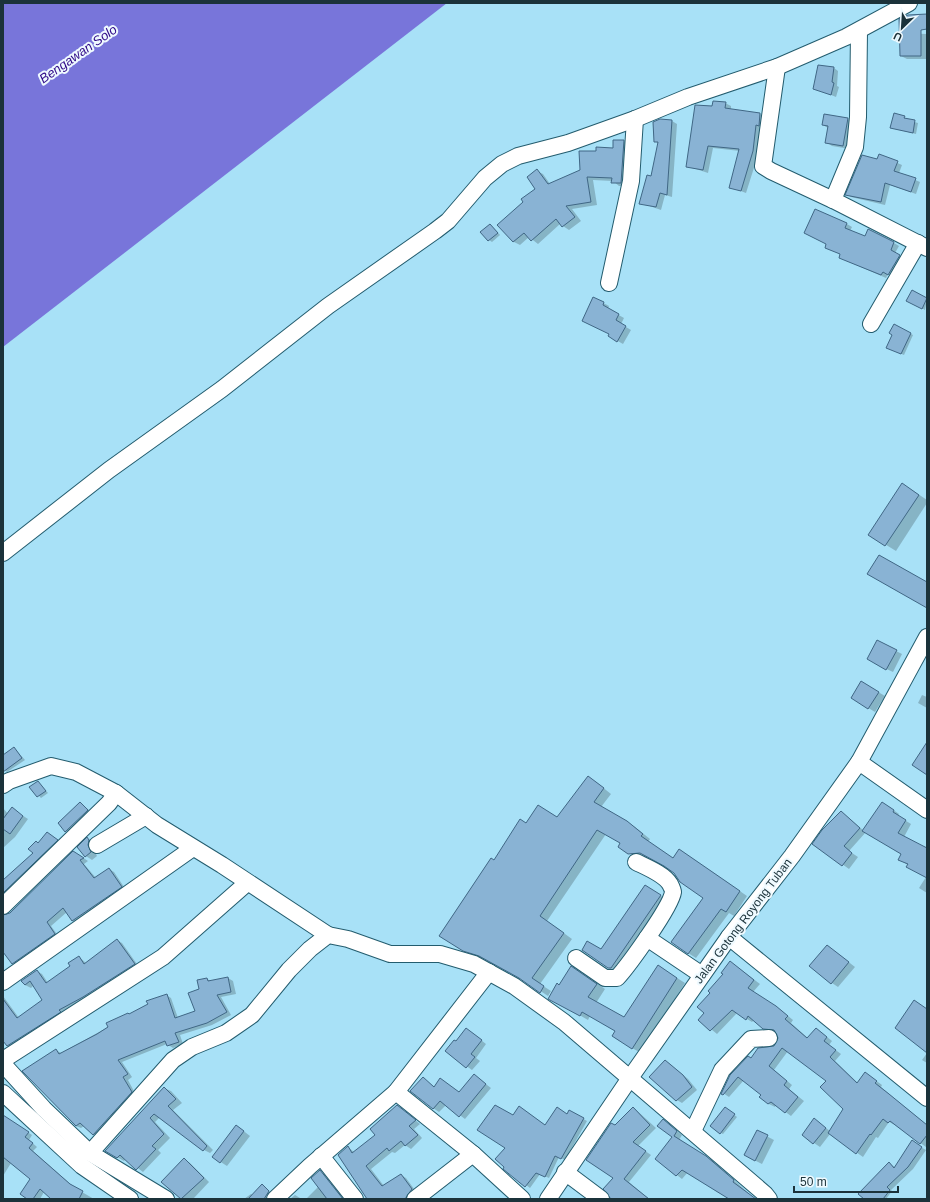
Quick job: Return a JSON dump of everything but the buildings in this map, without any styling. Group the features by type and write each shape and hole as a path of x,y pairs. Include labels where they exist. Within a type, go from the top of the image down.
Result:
{"street":[{"path":"3,553 109,470 222,389 328,306 448,221 485,178 502,164 518,156 568,143 635,119 688,97 777,66 859,31 909,3"},
{"path":"834,200 854,147 858,117 859,31"},
{"path":"777,66 763,166 771,172 834,200 923,246 871,324"},
{"path":"610,283 631,181 635,119"},
{"name":"Jalan Gotong Royong Tuban","path":"548,1199 565,1172 729,937 792,856 859,762 927,637"},
{"path":"859,762 927,810"},
{"path":"3,785 9,781 50,766 76,772 116,793 146,816 193,848 222,865 328,936 348,939 390,954 440,954 474,964 489,972 514,986 564,1022 765,1194 768,1199"},
{"path":"3,906 109,803 116,793"},
{"path":"97,845 146,816"},
{"path":"3,982 193,848"},
{"path":"576,958 605,978 616,978 647,938 670,901 673,892 670,883 667,880 636,862"},
{"path":"3,1060 163,957 247,882"},
{"path":"90,1153 173,1060 192,1047 226,1033 252,1015 288,970 310,949 328,936"},
{"path":"729,937 927,1098"},
{"path":"647,938 702,975"},
{"path":"275,1199 321,1156 396,1092 489,972"},
{"path":"692,1132 722,1070 751,1039 768,1038"},
{"path":"3,1064 44,1109 90,1153 166,1199"},
{"path":"396,1092 472,1154 522,1199"},
{"path":"3,1093 82,1166 130,1199"},
{"path":"415,1199 472,1154"},
{"path":"321,1156 355,1199"},
{"path":"565,1172 601,1199"}],"water":[{"name":"Bengawan Solo","path":"3,3 447,3 3,347"}]}
